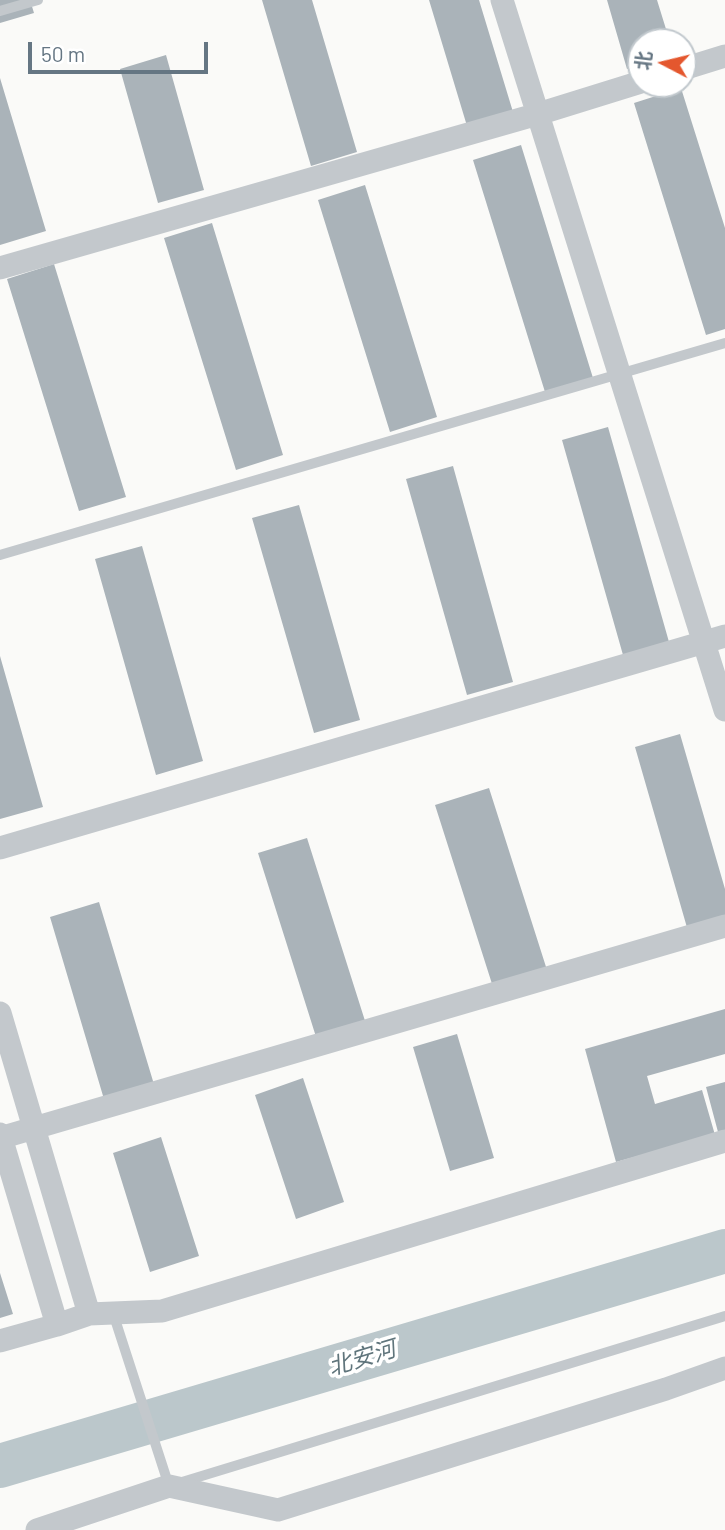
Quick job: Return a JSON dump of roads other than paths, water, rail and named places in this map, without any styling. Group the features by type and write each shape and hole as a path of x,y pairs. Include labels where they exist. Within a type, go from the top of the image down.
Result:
{"street":[{"path":"502,0 620,374 715,639 725,710"},
{"path":"697,65 725,56"},
{"path":"0,268 627,86"},
{"path":"0,848 715,639"},
{"path":"57,1325 0,1137 725,926"},
{"path":"0,1013 89,1314"},
{"path":"0,1340 89,1314 162,1311 725,1141"},
{"path":"37,1530 169,1486 278,1510 666,1389 725,1368"}],"lane":[{"path":"0,11 38,0"},
{"path":"0,555 725,343"},
{"path":"113,1313 169,1486 725,1316"}],"waterway":[{"name":"北安河","path":"0,1466 725,1251"}]}
